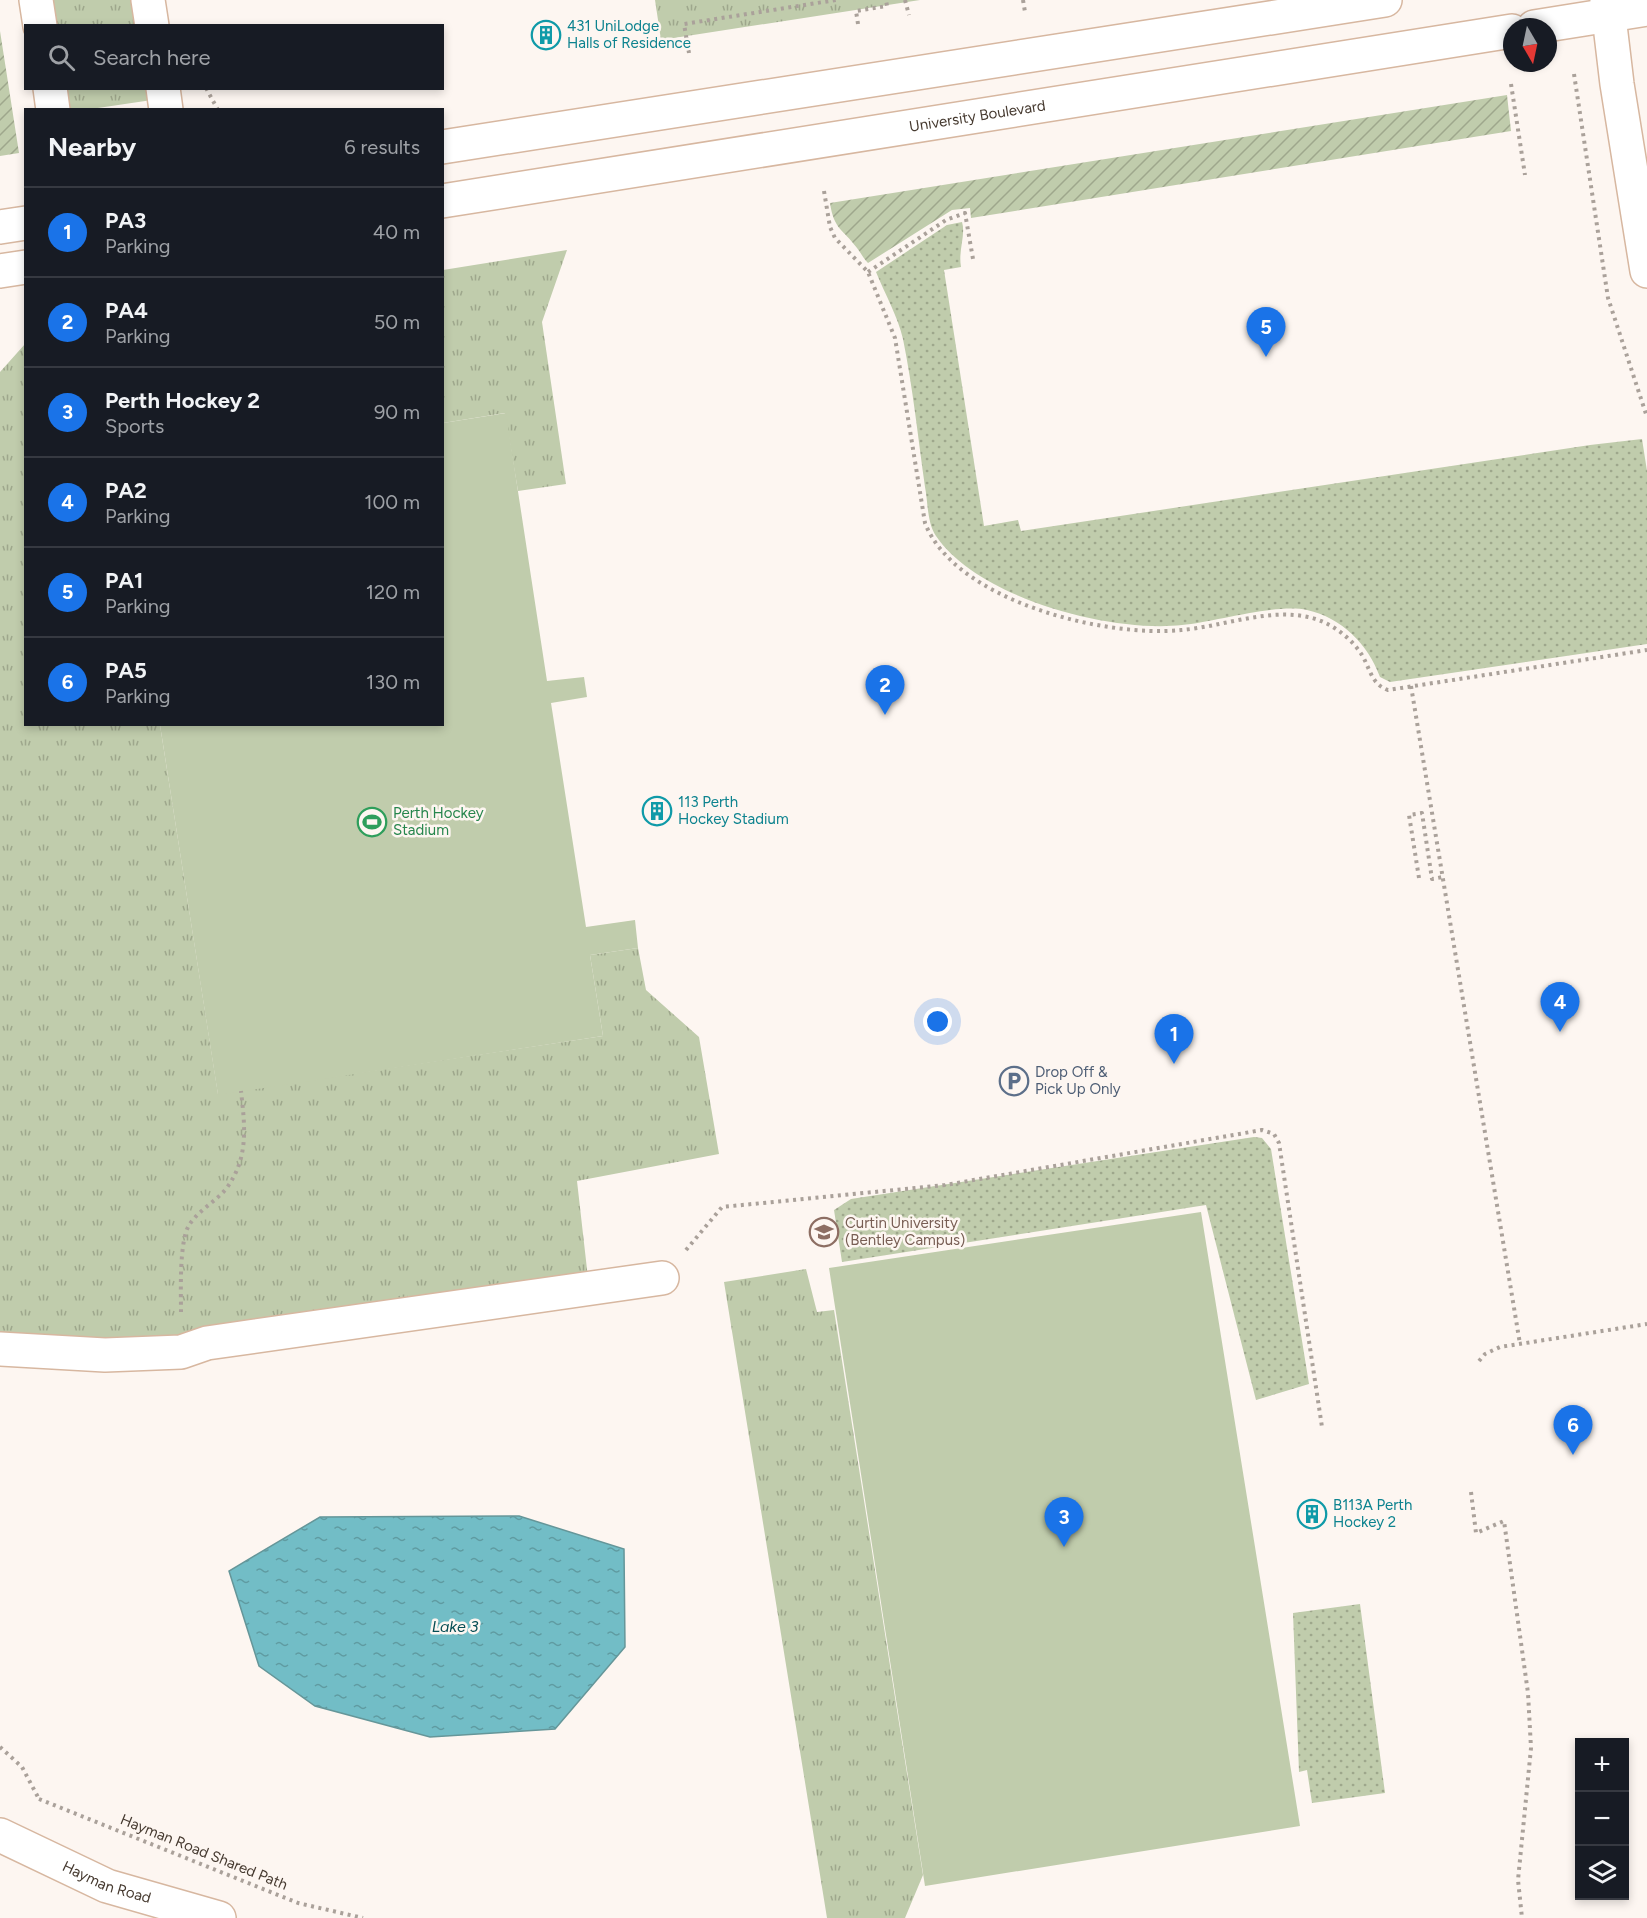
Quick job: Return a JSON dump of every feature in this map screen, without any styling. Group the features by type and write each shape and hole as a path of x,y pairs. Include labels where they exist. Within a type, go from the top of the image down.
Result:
{"street":[{"path":"36,0 40,24"},
{"path":"148,0 152,24"},
{"path":"444,147 1385,0"},
{"path":"1557,21 1608,8 1647,9"},
{"path":"1608,8 1617,84 1647,271"},
{"name":"University Boulevard","path":"444,201 1503,32"},
{"path":"50,90 54,108"},
{"path":"163,90 166,108"},
{"path":"0,227 24,223"},
{"path":"0,271 24,267"},
{"path":"0,1349 26,1353 105,1355 181,1352 207,1343 662,1278"},
{"name":"Hayman Road","path":"0,1835 107,1886 219,1918"}],"path":[{"path":"688,53 684,24 836,0"},
{"path":"858,24 856,11 888,6 886,0"},
{"path":"905,0 909,15"},
{"path":"1023,0 1025,12"},
{"path":"1511,84 1525,175"},
{"path":"207,90 217,108"},
{"path":"824,191 830,227 836,238 868,272 895,338 925,523 942,552 959,569 999,593 1067,618 1113,630 1160,632 1282,615 1308,617 1348,637 1361,652 1372,679 1380,687 1388,690 1647,650"},
{"path":"868,272 946,220 965,213 973,259"},
{"path":"1411,686 1520,1344"},
{"path":"1419,879 1409,815 1422,813 1432,879 1443,878"},
{"path":"181,1352 179,1284 188,1227 225,1189 242,1160 246,1134 241,1091"},
{"path":"662,1278 722,1207 945,1185 1262,1130 1274,1134 1279,1143 1322,1426"},
{"path":"1479,1362 1485,1354 1500,1347 1647,1324"},
{"path":"1471,1492 1476,1533 1504,1521 1524,1663 1531,1748 1518,1880 1522,1918"},
{"name":"Hayman Road Shared Path","path":"0,1747 22,1767 39,1799 298,1903 363,1918"}],"green space":[{"path":"47,0 136,0 140,24 52,24"},
{"path":"655,0 920,0 661,40"},
{"path":"0,31 19,153 0,156"},
{"path":"62,90 150,90 152,100 98,108 66,108"},
{"path":"1507,95 1511,131 971,218 970,208 952,210 868,263 837,224 830,203"},
{"path":"962,222 961,267 944,270 984,526 1018,520 1021,531 1642,439 1647,471 1647,644 1390,682 1380,677 1361,643 1352,634 1331,619 1307,610 1279,609 1182,625 1152,626 1119,623 1084,617 1048,607 1013,594 982,577 956,558 933,531 928,512 913,394 903,339 895,314 876,272 947,225"},
{"path":"567,250 542,322 566,484 518,491 505,413 444,423 444,270"},
{"path":"24,345 24,726 160,726 218,1094 603,1036 590,955 638,948 646,990 699,1037 719,1154 577,1181 588,1278 161,1340 0,1336 0,372"},
{"name":"Perth Hockey Stadium","path":"506,413 547,681 584,677 587,697 551,703 586,927 635,920 638,948 590,955 603,1036 218,1095 160,726 444,726 444,423"},
{"path":"1254,1137 1262,1138 1271,1149 1309,1384 1256,1400 1206,1205 842,1262 834,1210 851,1199"},
{"path":"1201,1212 1300,1826 925,1886 829,1268"},
{"path":"806,1269 817,1312 834,1310 923,1875 905,1918 827,1918 724,1282"},
{"path":"1360,1604 1385,1793 1312,1803 1307,1770 1299,1772 1293,1613"}],"water":[{"name":"Lake 3","path":"519,1516 624,1549 625,1647 555,1729 430,1737 315,1706 259,1666 229,1571 320,1517"}],"place":[{"name":"431 UniLodge Halls of Residence","path":"546,35"},
{"name":"PA1","path":"1266,357"},
{"name":"PA4","path":"885,715"},
{"name":"113 Perth Hockey Stadium","path":"657,811"},
{"name":"Perth Hockey Stadium","path":"372,822"},
{"name":"PA2","path":"1560,1032"},
{"name":"PA3","path":"1174,1064"},
{"name":"Drop Off & Pick Up Only","path":"1014,1081"},
{"name":"Curtin University (Bentley Campus)","path":"824,1232"},
{"name":"PA5","path":"1573,1455"},
{"name":"B113A Perth Hockey 2","path":"1312,1514"},
{"name":"Perth Hockey 2","path":"1064,1547"}]}
